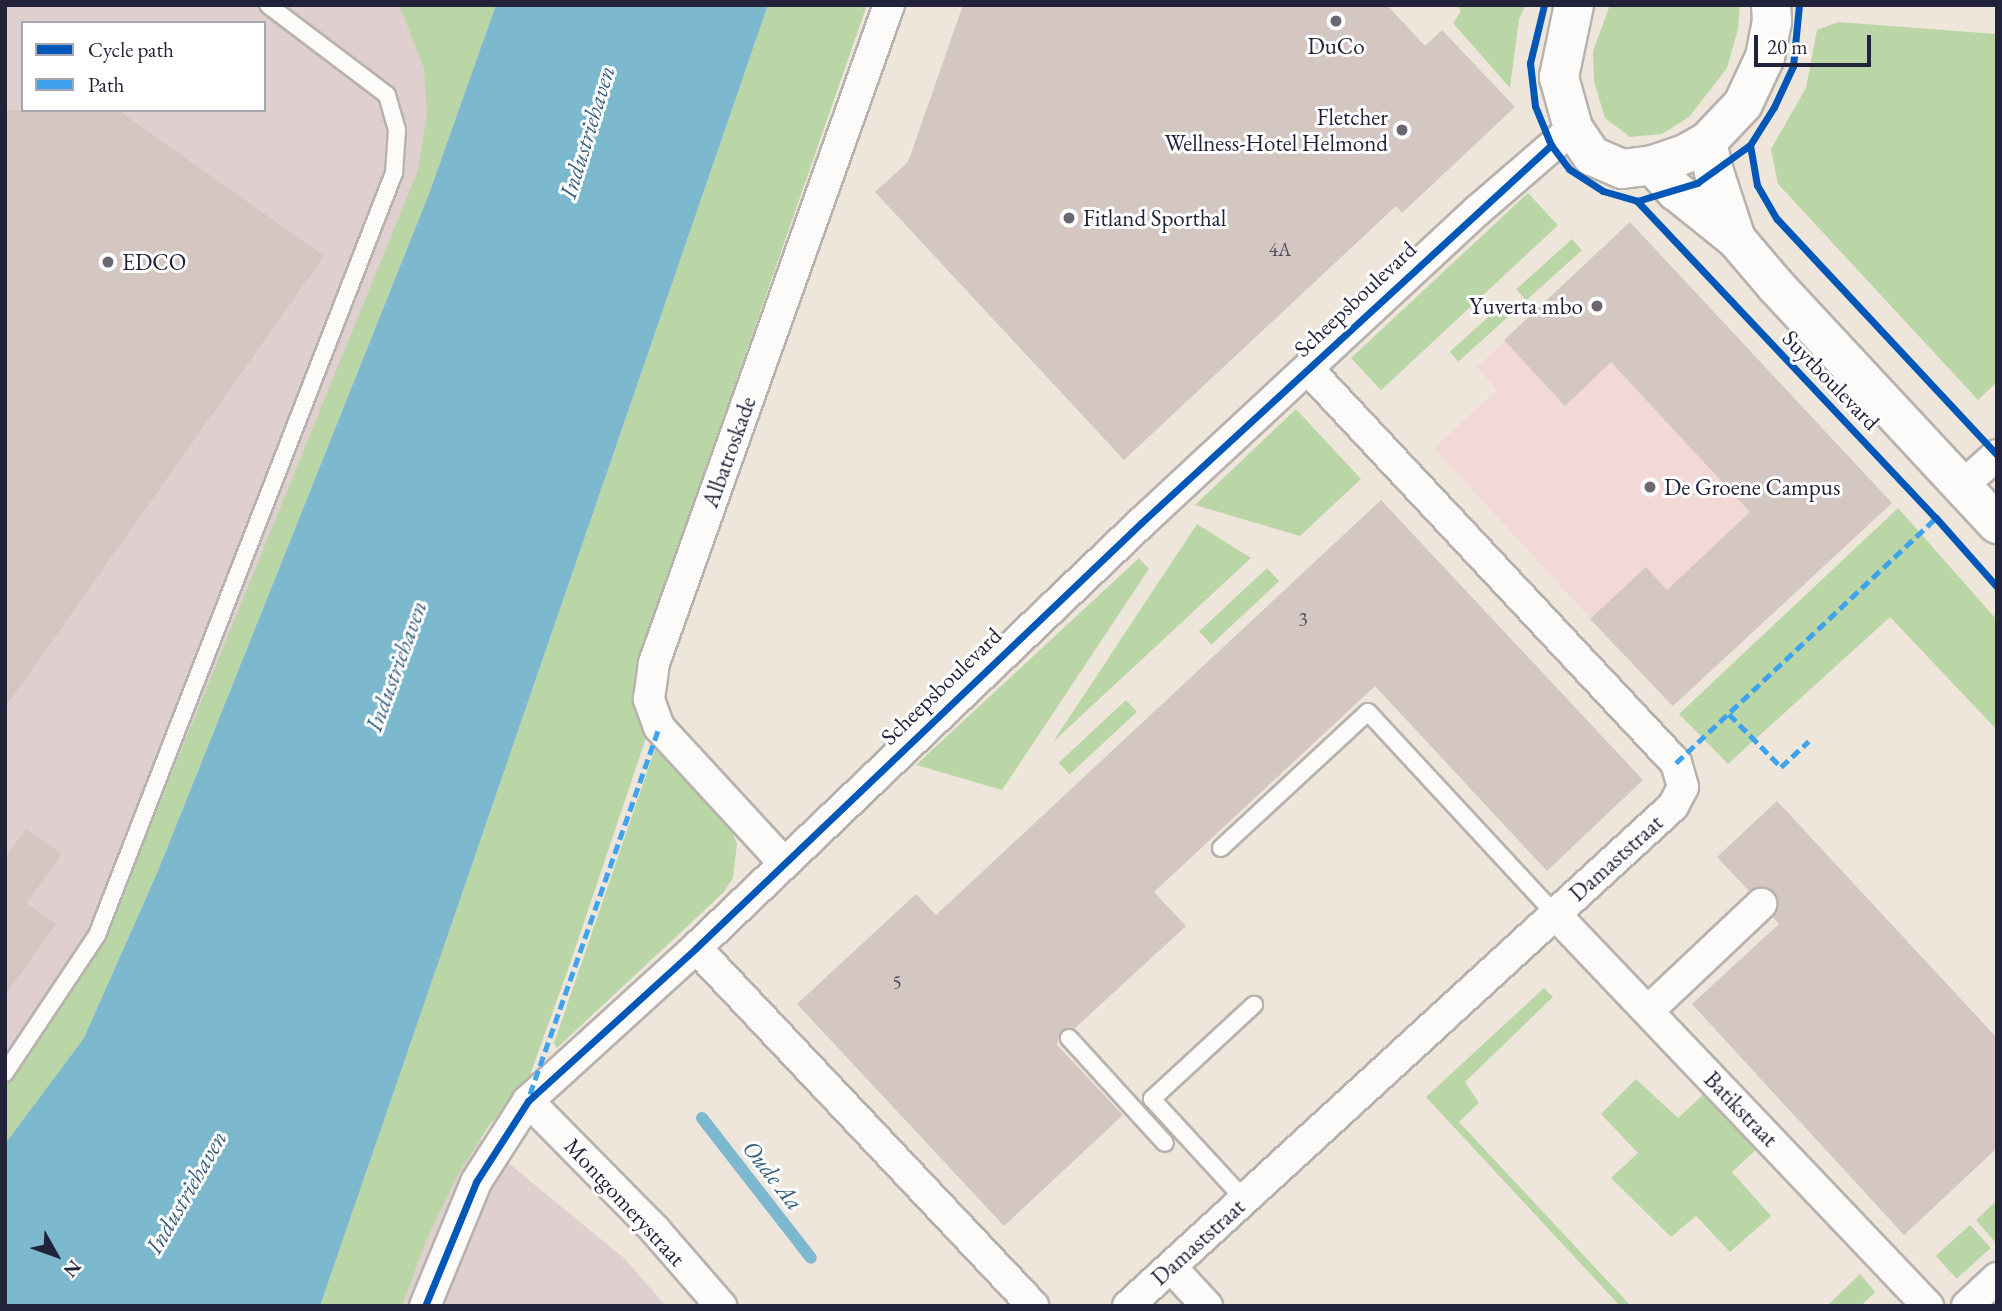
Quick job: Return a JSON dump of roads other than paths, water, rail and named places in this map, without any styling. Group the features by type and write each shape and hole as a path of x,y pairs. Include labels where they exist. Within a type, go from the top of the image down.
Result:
{"street":[{"name":"Albatroskade","path":"784,863 659,727 649,699 654,663 889,5"},
{"path":"1574,5 1559,77 1573,128 1592,156 1622,169 1653,165 1685,154 1707,142 1743,104 1765,57 1772,22 1771,5"},
{"name":"Scheepsboulevard","path":"425,1306 476,1182 528,1101 696,948 1141,523 1478,210 1573,128"},
{"name":"Suytboulevard","path":"1707,142 1736,239"},
{"name":"Suytboulevard","path":"1653,165 1676,191 1736,239 1776,286 1997,524"},
{"name":"Damaststraat","path":"1128,1306 1673,806 1683,787 1676,763 1308,369"},
{"path":"1963,485 1997,455"},
{"path":"1648,1011 1760,904"},
{"name":"Batikstraat","path":"1554,914 1928,1306"},
{"path":"696,948 1033,1306"},
{"name":"Montgomerystraat","path":"528,1101 655,1230 720,1306"},
{"path":"1171,1267 1207,1306"},
{"path":"1967,1306 1997,1278"}],"lane":[{"path":"5,1073 97,935 394,173 397,130 387,95 268,5"},
{"path":"1221,848 1367,712 1554,914"},
{"path":"1244,1199 1152,1099 1254,1005"},
{"path":"1069,1038 1165,1143"}],"water":[{"name":"Industriehaven","path":"496,5 768,5 320,1306 5,1306 5,1144 84,1038 158,871 429,194"}],"waterway":[{"name":"Oude Aa","path":"702,1118 811,1258"}],"place":[{"name":"DuCo","path":"1336,21"},
{"name":"Fletcher Wellness-Hotel Helmond","path":"1402,130"},
{"name":"Fitland Sporthal","path":"1069,218"},
{"name":"EDCO","path":"108,262"},
{"name":"Yuverta mbo","path":"1597,306"},
{"name":"De Groene Campus","path":"1650,487"}]}
